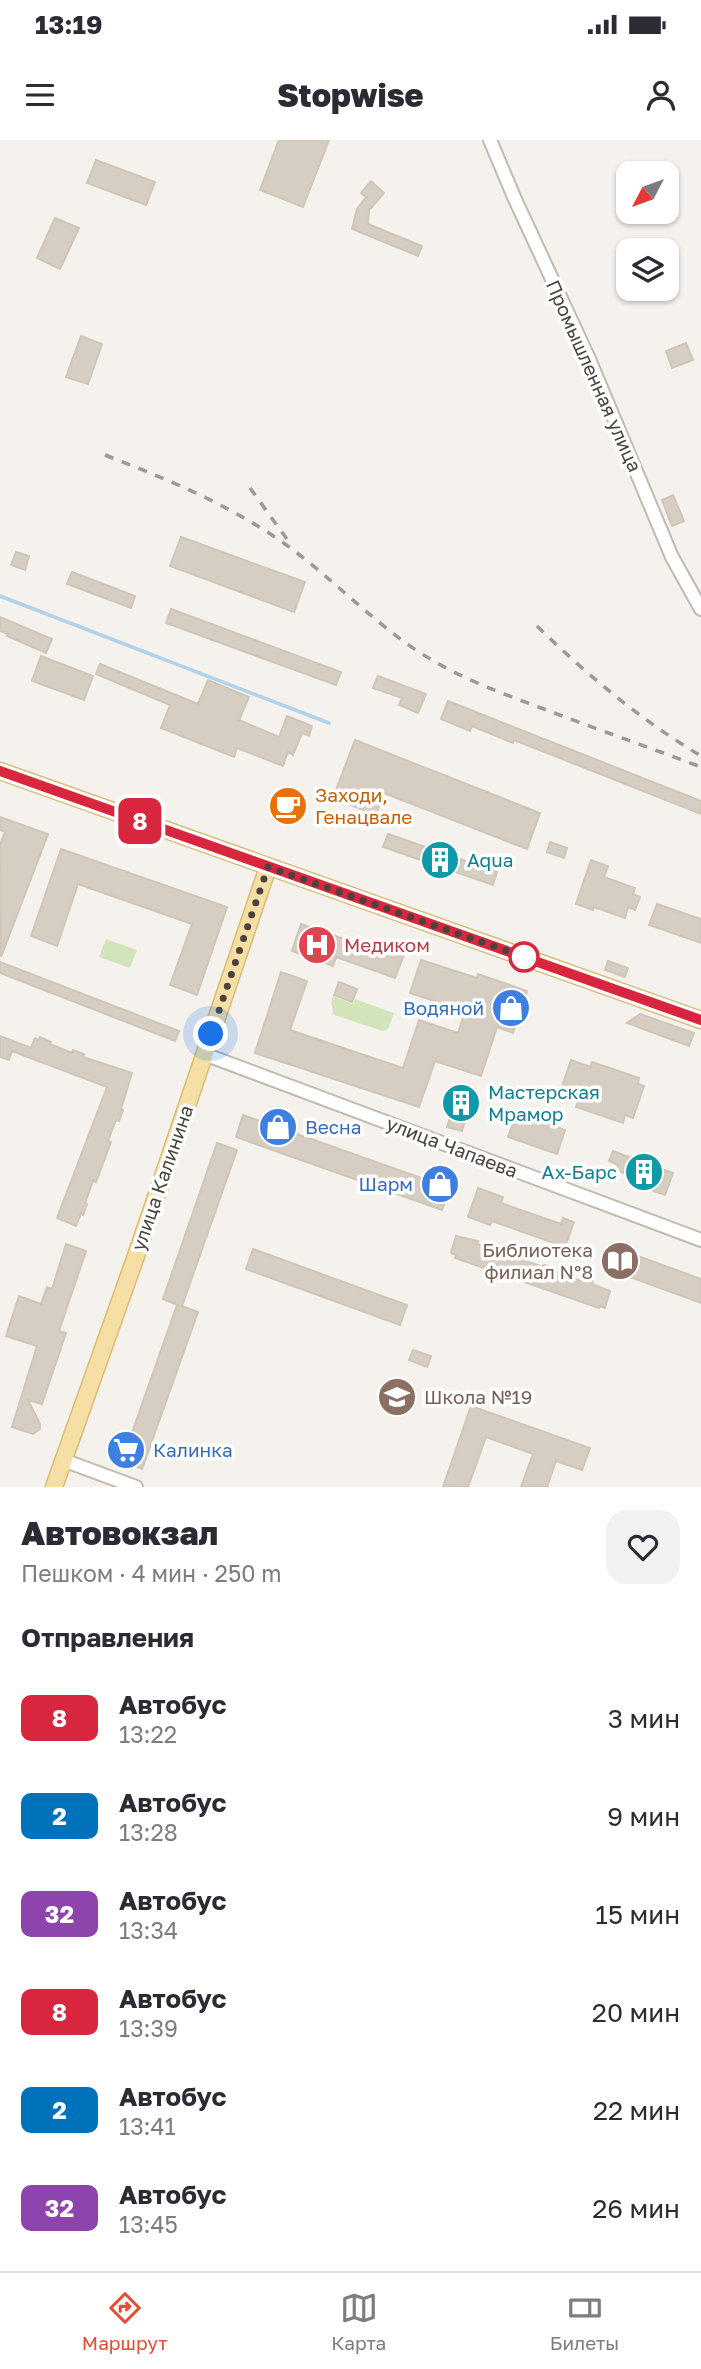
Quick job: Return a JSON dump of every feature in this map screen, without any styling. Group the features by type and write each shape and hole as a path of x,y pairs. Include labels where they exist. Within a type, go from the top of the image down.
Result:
{"main road":[{"path":"0,771 701,1020"},
{"name":"улица Калинина","path":"54,1487 136,1256 268,867"}],"street":[{"name":"Промышленная улица","path":"490,140 589,359 672,557 701,609"},
{"name":"улица Чапаева","path":"204,1054 701,1240"},
{"path":"63,1460 136,1487"}],"green space":[{"path":"106,939 137,950 130,968 99,957"},
{"path":"333,996 353,1004 355,999 394,1013 388,1029 383,1031 334,1015 331,1003"}],"building":[{"path":"279,140 329,140 303,207 260,190"},
{"path":"96,160 155,182 146,205 87,183"},
{"path":"371,181 384,193 369,210 368,224 422,246 418,256 352,229 357,209 366,197 361,193"},
{"path":"55,218 79,228 60,269 37,258"},
{"path":"81,336 102,344 88,384 66,377"},
{"path":"686,343 693,360 672,368 666,351"},
{"path":"673,495 684,521 672,526 662,500"},
{"path":"181,537 305,582 294,612 170,566"},
{"path":"16,552 29,556 25,570 11,565"},
{"path":"72,572 135,596 131,608 67,584"},
{"path":"171,609 341,672 336,685 166,623"},
{"path":"0,617 52,639 46,653 0,631"},
{"path":"41,656 93,676 84,700 32,681"},
{"path":"100,664 198,704 208,680 249,697 239,720 279,737 287,716 312,726 309,736 302,733 293,755 288,752 283,766 237,748 234,757 161,728 170,705 96,674"},
{"path":"378,676 426,694 418,713 399,705 402,698 373,688"},
{"path":"448,701 701,801 701,814 514,740 513,743 472,726 470,731 441,719"},
{"path":"355,740 540,813 527,849 384,793 376,815 333,798"},
{"name":"Заходи, Генацвале","path":"287,792 298,796 290,820 279,816"},
{"path":"0,817 48,834 1,957 0,844 5,832 0,830"},
{"name":"Aqua","path":"388,834 497,872 493,885 383,847"},
{"path":"550,842 567,848 564,858 547,852"},
{"path":"61,849 227,907 197,995 170,985 192,924 78,884 57,946 31,936"},
{"path":"591,860 608,866 604,877 635,888 633,894 640,897 635,910 628,907 625,918 576,904"},
{"path":"657,904 701,919 701,943 649,925"},
{"path":"301,924 358,944 360,939 404,955 395,978 336,957 333,966 292,951"},
{"path":"421,960 477,978 478,974 527,991 513,1033 497,1027 481,1076 435,1061 419,1107 255,1053 281,972 307,981 290,1030 403,1068 419,1020 458,1033 465,1011 410,993"},
{"path":"608,961 628,968 625,977 605,970"},
{"path":"0,962 179,1031 175,1041 0,973"},
{"path":"339,982 357,989 352,1002 334,995"},
{"path":"640,1014 694,1033 689,1046 627,1023"},
{"path":"0,1036 31,1048 35,1038 38,1040 40,1037 72,1053 73,1050 84,1054 83,1057 132,1073 119,1121 116,1120 96,1182 93,1181 83,1215 81,1213 76,1226 57,1218 107,1087 12,1051 9,1060 0,1057"},
{"path":"571,1060 590,1067 592,1062 639,1078 638,1084 644,1086 633,1118 625,1115 623,1123 576,1107 579,1099 560,1092"},
{"name":"Мастерская Мрамор","path":"455,1089 473,1095 462,1131 447,1127"},
{"path":"517,1112 565,1130 557,1154 508,1137"},
{"path":"243,1115 450,1188 442,1210 236,1137"},
{"path":"217,1143 237,1150 182,1306 198,1312 142,1469 122,1461 177,1305 180,1306 163,1299"},
{"name":"Ах-Барс","path":"613,1151 673,1173 665,1195 645,1188 647,1182 616,1170 618,1165 609,1161"},
{"path":"478,1188 503,1197 501,1203 561,1224 563,1218 574,1222 565,1247 492,1221 490,1225 468,1217"},
{"path":"456,1236 478,1241 477,1244 515,1255 514,1257 543,1267 554,1268 553,1271 581,1281 582,1278 593,1281 592,1284 610,1291 605,1308 455,1258 456,1255 451,1253"},
{"path":"66,1244 86,1251 59,1331 66,1333 42,1404 28,1400 40,1424 40,1429 33,1434 12,1427 37,1346 6,1336 19,1296 41,1304 47,1287 52,1289"},
{"path":"253,1249 407,1305 400,1325 246,1269"},
{"path":"624,1251 701,1279 701,1303 616,1272"},
{"path":"413,1350 431,1356 427,1367 409,1360"},
{"path":"471,1406 590,1448 582,1470 556,1461 547,1487 521,1487 533,1454 486,1437 468,1487 443,1487"}],"waterway":[{"path":"0,596 329,723"}],"railway":[{"path":"105,455 198,494 264,530 304,559 398,637 453,672 512,697 701,767"},
{"path":"250,488 289,542"},
{"path":"537,626 615,696 701,756"}],"bus line":[{"name":"8","path":"0,771 701,1020"}],"place":[{"name":"Заходи, Генацвале","path":"288,806"},
{"name":"Aqua","path":"440,860"},
{"name":"Медиком","path":"317,945"},
{"name":"Водяной","path":"511,1008"},
{"name":"Мастерская Мрамор","path":"461,1103"},
{"name":"Весна","path":"278,1127"},
{"name":"Ах-Барс","path":"644,1172"},
{"name":"Шарм","path":"440,1184"},
{"name":"Библиотека филиал N°8","path":"620,1261"},
{"name":"Школа №19","path":"397,1397"},
{"name":"Калинка","path":"126,1450"}],"route":[{"path":"211,1034 268,867 530,959 524,957"}]}
